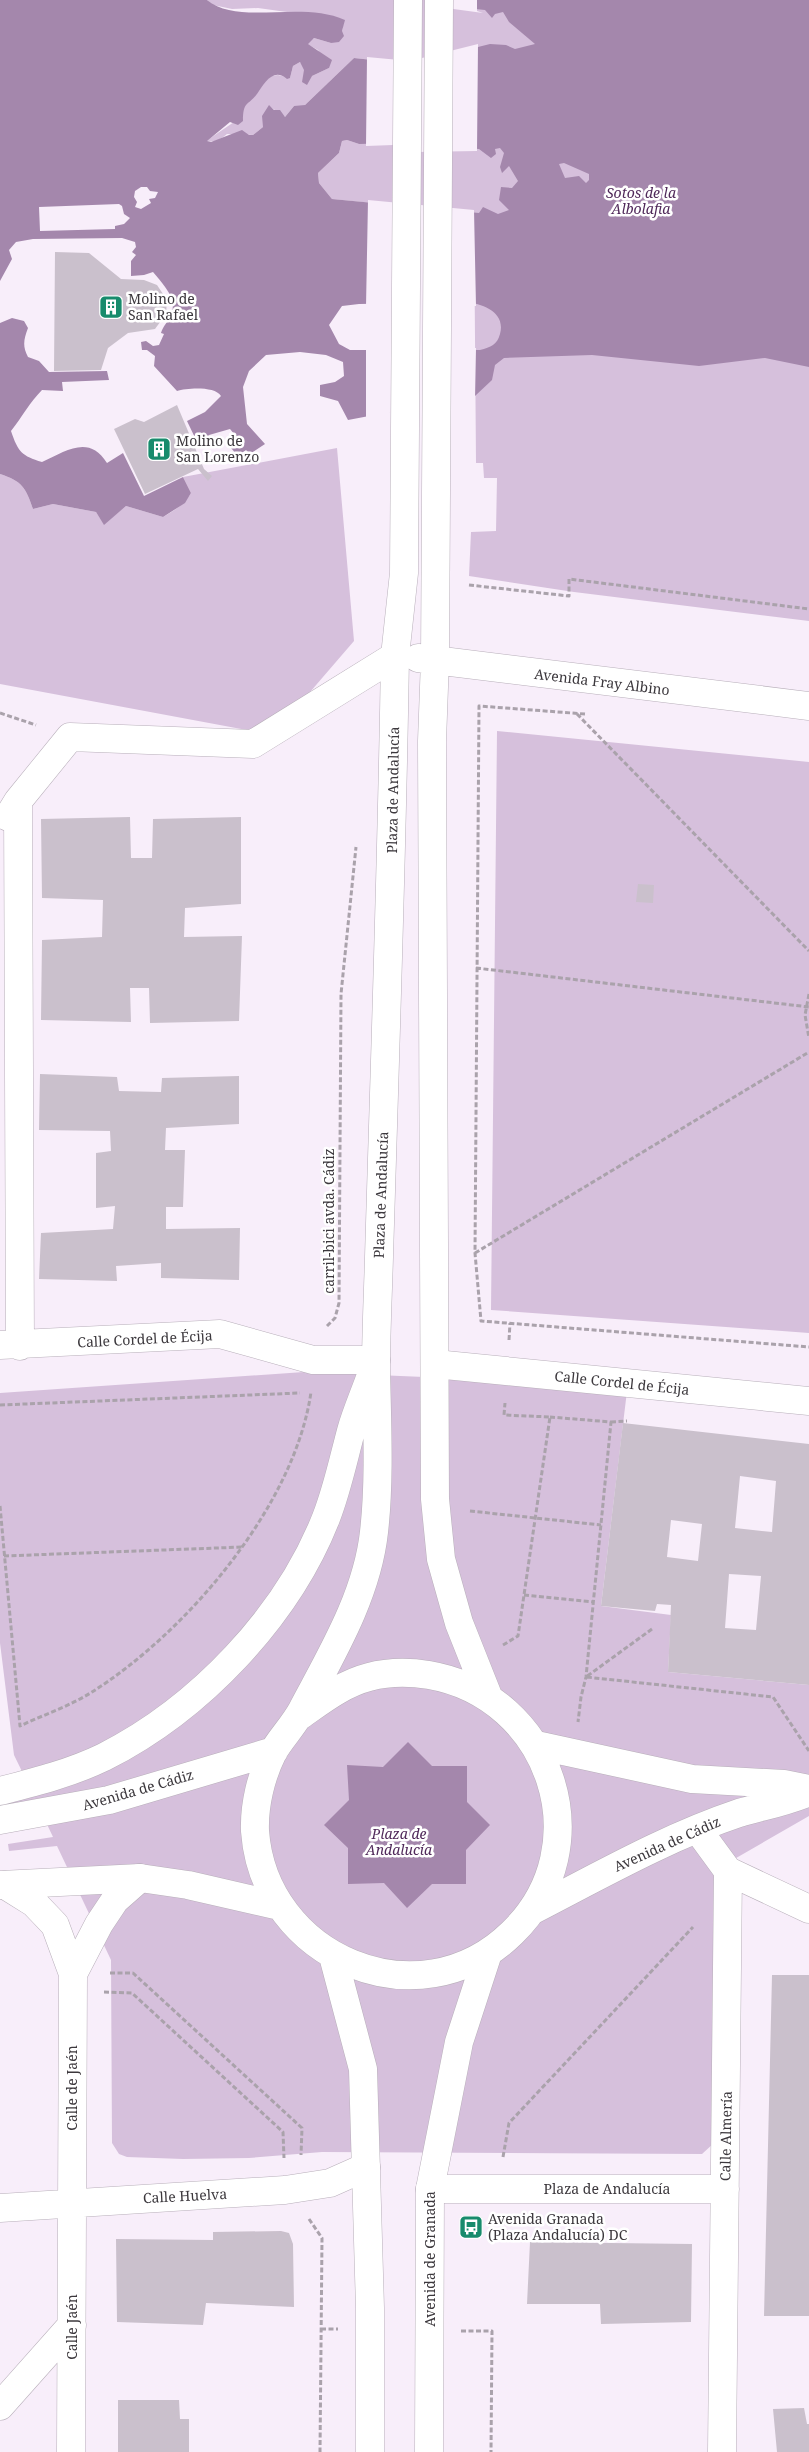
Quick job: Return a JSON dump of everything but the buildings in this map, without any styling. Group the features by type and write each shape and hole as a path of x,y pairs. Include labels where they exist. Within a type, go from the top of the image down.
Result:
{"main road":[{"name":"Plaza de Andalucía","path":"298,1717 335,1690 378,1676 410,1672 451,1679 488,1696 515,1718 536,1744 553,1785 558,1828 551,1872 531,1911 512,1934 488,1952 451,1969 410,1976 370,1972 333,1956 303,1934 280,1906 262,1870 255,1829 259,1788 274,1750 298,1717 356,1602 367,1569 374,1531 376,1360 395,656 404,574 408,0"},
{"name":"Plaza de Andalucía","path":"439,0 435,660 432,750 436,1510 441,1559 459,1623 488,1696"},
{"name":"Avenida Fray Albino","path":"395,656 809,706"},
{"path":"0,830 18,801 70,737 253,744 395,656"},
{"path":"10,1346 18,801"},
{"name":"Calle Cordel de Écija","path":"10,1346 220,1334 313,1360 376,1360"},
{"path":"0,1791 45,1779 103,1757 147,1732 192,1700 230,1664 265,1621 299,1572 325,1520 340,1478 352,1430 376,1360"},
{"name":"Calle Cordel de Écija","path":"435,1364 809,1401"},
{"name":"Avenida de Cádiz","path":"536,1744 692,1778 784,1784 809,1791"},
{"name":"Avenida de Cádiz","path":"0,1820 109,1800 274,1750"},
{"name":"Avenida de Cádiz","path":"531,1911 621,1864 698,1830 740,1813 786,1802 809,1791"},
{"path":"698,1830 728,1871 809,1910"},
{"name":"Calle Almería","path":"722,2452 728,1871"},
{"path":"3,1885 140,1878 188,1885 280,1906"},
{"name":"Calle de Jaén","path":"72,1982 99,1924 115,1900 140,1878"},
{"name":"Calle de Jaén","path":"3,1885 34,1903 55,1925 72,1982 73,2202"},
{"name":"Avenida de Granada","path":"428,2452 430,2189 459,2042 488,1952"},
{"path":"333,1956 363,2069 370,2308 370,2452"},
{"name":"Calle Huelva","path":"0,2208 285,2190 330,2183 366,2167"},
{"name":"Plaza de Andalucía","path":"430,2189 725,2189"},
{"name":"Calle Jaén","path":"71,2452 73,2202"},
{"path":"0,2406 72,2324"}],"path":[{"path":"468,584 569,596 569,579 809,609"},
{"path":"586,714 479,706 475,1253 481,1321 809,1346"},
{"path":"576,713 809,951"},
{"name":"carril-bici avda. Cádiz","path":"4,1556 20,1726 91,1692 144,1654 196,1603 243,1547 280,1485 303,1429 312,1392 316,1332 326,1328 335,1318 339,1303 341,994 356,843"},
{"path":"476,968 808,1007"},
{"path":"809,994 805,1015 809,1038"},
{"path":"475,1253 809,1052"},
{"path":"0,1406 312,1392 318,1394"},
{"path":"504,1415 611,1422 627,1421"},
{"path":"475,1663 518,1636 550,1418"},
{"path":"576,1752 581,1697 586,1677 611,1422"},
{"path":"0,1506 4,1556 243,1547"},
{"path":"436,1510 470,1511 601,1525"},
{"path":"524,1594 593,1602"},
{"path":"586,1677 652,1629"},
{"path":"586,1677 773,1697 809,1751"},
{"path":"500,2189 509,2122 698,1922"},
{"path":"72,1982 132,1993 283,2132 285,2190"},
{"path":"430,2330 492,2331 491,2452"}],"green space":[{"name":"Sotos de la Albolafia","path":"207,0 809,0 809,621 574,592 469,576 471,532 496,531 497,478 484,478 483,463 476,463 474,213 332,199 319,183 318,173 339,153 342,141 347,140 359,144 410,64 354,58 304,106 294,106 285,117 269,106 263,127 253,135 227,134 218,140 206,141 234,122 248,100 256,95 261,85 271,76 278,75 290,78 293,66 300,62 312,76 329,68 318,50 307,44 314,38 331,43 342,31 344,20 258,8 232,9 213,5"},
{"path":"337,448 354,641 273,735 0,684 0,474 13,479 22,486 33,509 53,504 96,512 104,524 126,506 163,517 182,504 191,493 183,477"},
{"path":"497,731 809,762 809,1333 491,1310"},
{"name":"Plaza de Andalucía","path":"304,1372 497,1380 627,1391 601,1606 671,1615 668,1672 809,1685 809,1816 717,1869 714,2143 702,2154 322,2152 249,2158 183,2159 127,2157 119,2154 112,2143 111,1960 57,1846 9,1851 8,1844 53,1837 36,1801 1,1806 1,1801 33,1794 14,1755 0,1643 0,1393"}],"shaded area":[{"path":"0,0 207,0 220,8 235,11 309,12 328,14 345,20 342,31 344,36 339,42 331,43 314,38 308,44 332,60 329,68 312,76 307,85 302,82 304,70 300,62 293,66 290,78 287,79 277,75 269,78 245,107 243,121 238,125 230,122 207,141 211,142 242,130 249,135 253,135 263,127 262,116 269,105 274,110 280,110 285,117 294,106 305,105 354,58 410,64 490,44 506,45 515,49 535,44 509,22 503,12 495,14 492,18 485,10 446,6 430,0 809,0 809,367 765,358 699,366 592,355 504,358 495,365 492,380 475,396 348,420 338,401 320,396 320,385 335,382 344,376 343,362 326,355 300,352 266,355 249,371 243,387 247,424 265,444 250,454 246,450 238,456 231,448 240,441 230,429 209,435 210,439 198,444 187,421 205,412 221,396 207,389 177,391 154,366 155,356 147,350 142,350 141,342 146,341 153,346 159,345 164,334 161,333 173,309 173,303 168,292 153,272 131,276 131,261 136,255 132,252 136,247 135,242 122,238 33,239 16,242 9,250 12,259 0,281","holes":["347,140 359,144 393,143 479,149 491,158 496,154 495,149 500,148 504,153 500,167 502,173 509,166 518,181 512,188 501,187 499,200 509,210 498,214 483,207 479,213 332,199 319,183 318,173 339,153 342,141","564,163 589,174 589,180 586,183 579,176 565,178 559,164","141,187 147,187 150,191 158,192 155,198 149,199 151,203 141,209 135,207 137,202 134,197 135,191","119,204 122,206 124,214 130,218 124,224 115,226 115,229 40,231 39,207","473,303 492,310 500,320 500,334 493,345 480,350 350,350 339,344 329,325 342,306 359,304"]},
{"path":"12,318 24,321 28,328 24,342 28,357 39,361 49,372 107,371 109,380 62,382 63,391 42,390 11,431 16,444 22,452 30,458 42,462 68,450 85,447 93,449 100,454 107,463 123,453 144,496 183,477 191,493 185,503 163,517 126,506 104,525 96,512 53,504 33,509 22,486 13,479 0,474 0,323"},
{"path":"408,1742 432,1766 467,1766 467,1802 490,1825 466,1850 466,1884 432,1884 407,1908 384,1883 348,1884 348,1848 324,1825 349,1800 347,1765 383,1767"}],"pier":[{"path":"427,0 477,0 477,11 483,13 446,8"},
{"path":"478,44 477,151 417,152 393,145 366,146 367,57 410,61"},
{"path":"368,200 474,210 476,306 390,309 366,307"},
{"path":"432,346 476,348 475,399 426,409 408,408 366,419 366,347 414,349"}],"place":[{"name":"Molino de San Rafael","path":"111,307"},
{"name":"Molino de San Lorenzo","path":"159,449"},
{"name":"Avenida Granada (Plaza Andalucía) DC","path":"471,2227"}]}
